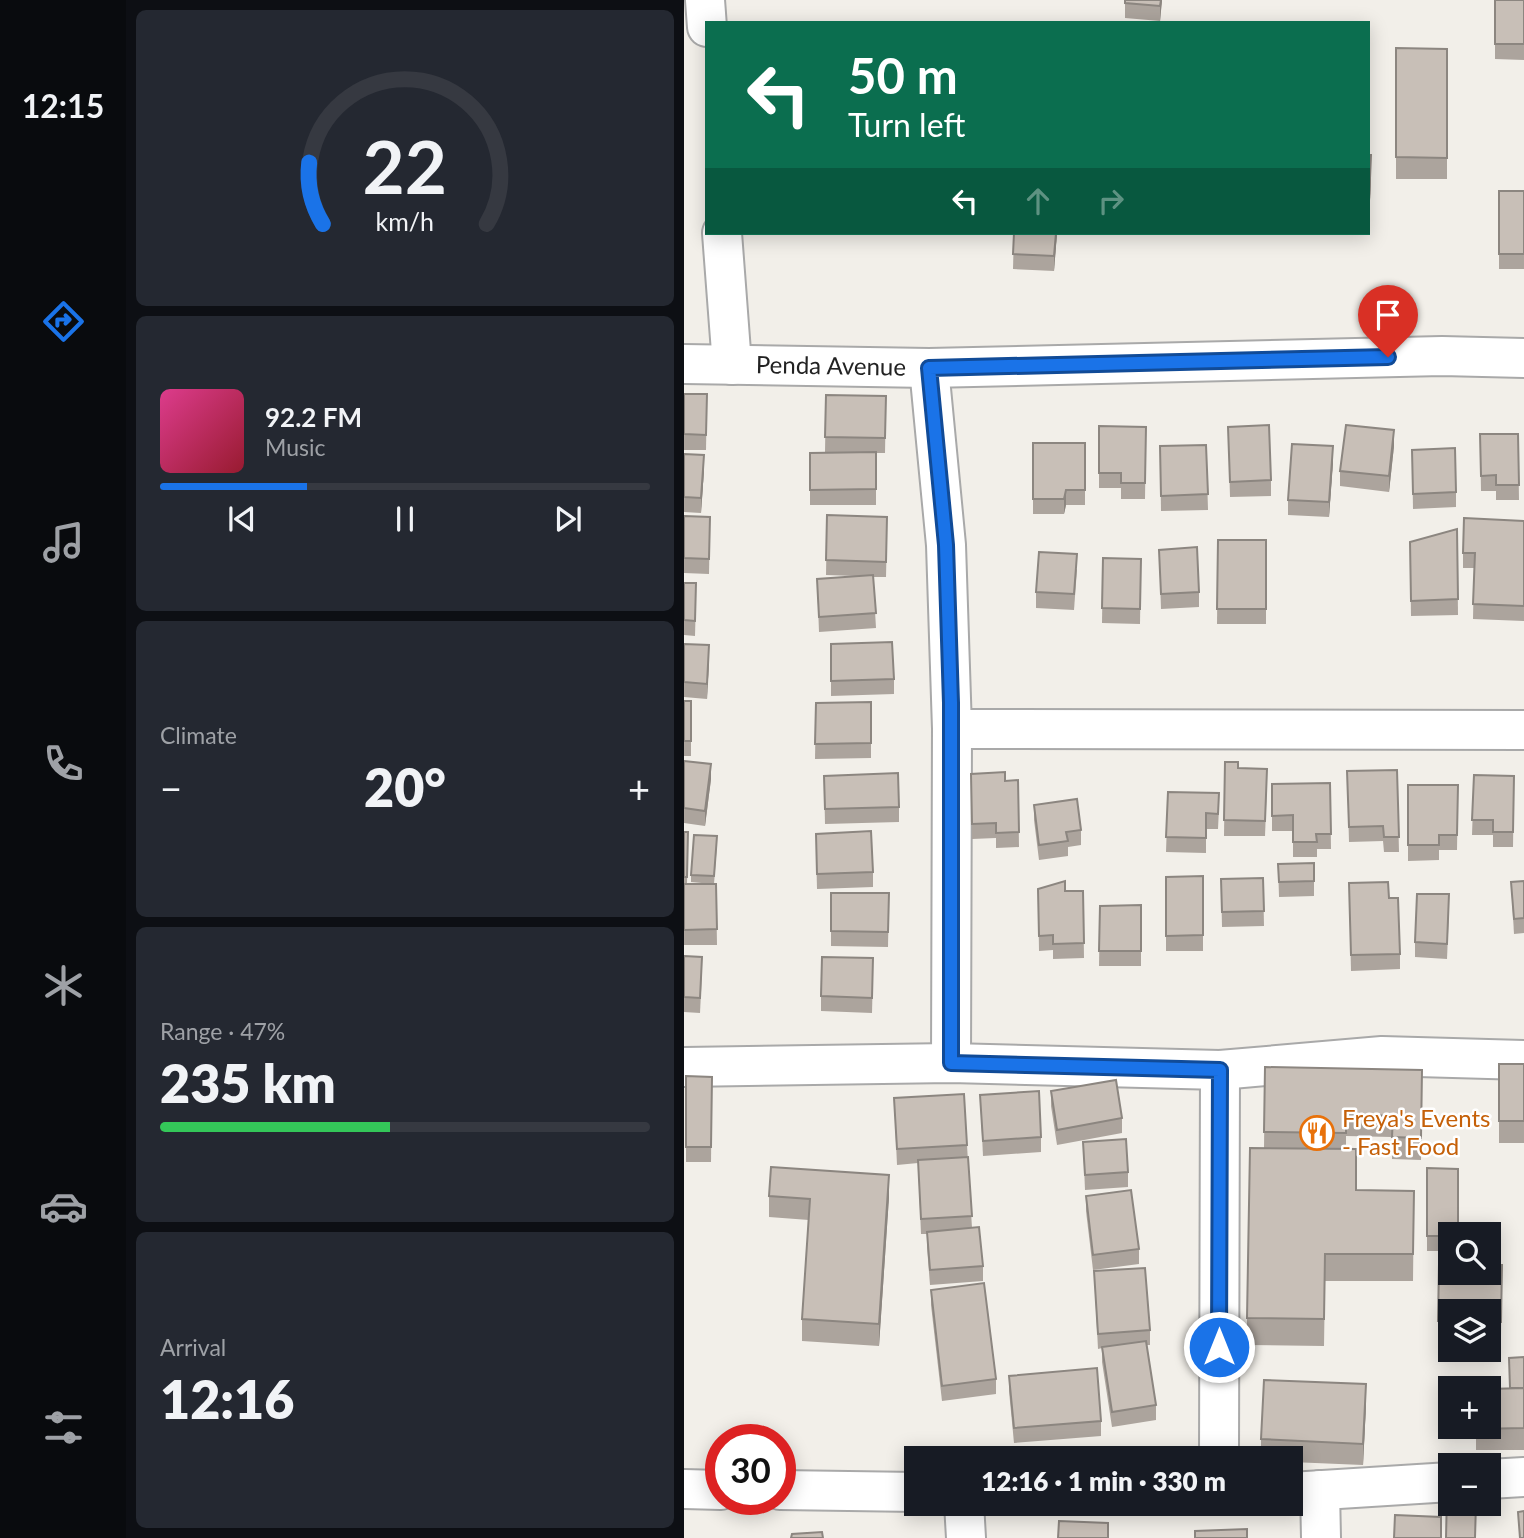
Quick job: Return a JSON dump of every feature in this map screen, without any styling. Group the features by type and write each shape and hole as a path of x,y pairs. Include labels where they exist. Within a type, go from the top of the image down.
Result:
{"street":[{"path":"705,0 707,21"},
{"path":"722,235 732,365"},
{"name":"Penda Avenue","path":"684,364 929,368 1442,356 1524,358"},
{"path":"929,368 946,545 952,729 951,1063"},
{"path":"952,729 1524,730"},
{"path":"684,1068 951,1063 1220,1070 1382,1056 1524,1060"},
{"path":"1219,1446 1220,1070"},
{"path":"1501,1478 1524,1477"},
{"path":"1321,1538 1306,1491 1438,1483"},
{"path":"684,1489 705,1490"},
{"path":"796,1490 904,1492"},
{"path":"965,1516 966,1538"}],"building":[{"path":"1125,0 1161,0 1160,6 1125,3"},
{"path":"1495,0 1524,0 1524,44 1495,44"},
{"path":"1396,48 1447,49 1447,158 1396,157"},
{"path":"1499,191 1524,191 1524,254 1499,254"},
{"path":"1014,235 1056,235 1054,256 1013,254"},
{"path":"684,394 707,394 706,435 684,434"},
{"path":"826,395 886,396 885,438 825,437"},
{"path":"1269,425 1271,480 1230,482 1228,427"},
{"path":"1346,425 1394,430 1389,476 1340,471"},
{"path":"1099,426 1146,427 1145,483 1121,483 1121,473 1099,473"},
{"path":"1480,434 1518,434 1519,485 1496,485 1496,475 1481,476"},
{"path":"1033,443 1085,443 1085,490 1066,490 1064,499 1033,499"},
{"path":"1292,444 1333,446 1329,502 1288,500"},
{"path":"1206,445 1208,494 1161,496 1160,446"},
{"path":"1455,448 1456,492 1413,494 1412,450"},
{"path":"876,452 876,489 810,490 810,453"},
{"path":"684,454 704,455 701,498 684,497"},
{"path":"827,515 887,517 886,562 826,560"},
{"path":"684,516 710,517 709,559 684,558"},
{"path":"1464,518 1524,521 1524,606 1473,604 1475,553 1463,553"},
{"path":"1457,529 1458,599 1411,601 1410,542"},
{"path":"1218,540 1266,540 1266,609 1217,609"},
{"path":"1197,547 1199,592 1161,594 1159,550"},
{"path":"1039,552 1077,554 1074,594 1036,592"},
{"path":"1103,558 1141,559 1140,609 1102,608"},
{"path":"873,575 876,613 819,617 817,579"},
{"path":"684,583 696,583 695,621 684,620"},
{"path":"892,642 894,679 831,681 831,644"},
{"path":"684,644 709,645 707,684 684,682"},
{"path":"684,701 691,701 691,741 684,741"},
{"path":"871,702 871,743 815,744 816,703"},
{"path":"684,761 711,764 705,811 684,808"},
{"path":"1225,762 1238,762 1238,768 1267,769 1265,821 1224,820"},
{"path":"1397,770 1399,837 1384,837 1383,826 1349,827 1347,771"},
{"path":"1005,772 1005,781 1018,780 1019,832 996,833 996,823 972,824 971,774"},
{"path":"898,773 899,807 825,809 824,776"},
{"path":"1474,775 1514,776 1513,832 1493,832 1493,820 1472,820"},
{"path":"1330,783 1331,834 1316,834 1317,842 1293,842 1293,815 1272,816 1272,784"},
{"path":"1408,785 1458,785 1457,835 1439,835 1439,845 1408,845"},
{"path":"1168,792 1219,793 1218,814 1206,813 1206,838 1166,837"},
{"path":"1077,799 1081,830 1066,832 1068,841 1039,845 1034,805"},
{"path":"871,831 873,872 817,874 816,834"},
{"path":"684,832 688,832 687,877 684,877"},
{"path":"694,835 717,836 714,876 691,875"},
{"path":"1314,863 1314,881 1279,882 1278,864"},
{"path":"1203,876 1203,935 1166,936 1166,877"},
{"path":"1263,878 1264,911 1222,912 1221,879"},
{"path":"1065,881 1065,891 1083,891 1084,943 1053,944 1053,935 1039,936 1038,889"},
{"path":"1524,881 1524,918 1514,919 1511,882"},
{"path":"1388,882 1389,898 1398,898 1400,954 1351,955 1349,883"},
{"path":"684,884 716,884 717,929 684,930"},
{"path":"831,893 889,893 888,932 831,931"},
{"path":"1417,894 1449,894 1447,944 1415,942"},
{"path":"1141,905 1141,951 1099,951 1100,906"},
{"path":"684,956 702,957 700,998 684,997"},
{"path":"822,957 873,958 872,998 821,996"},
{"path":"1499,1064 1524,1064 1524,1121 1499,1121"},
{"path":"1265,1067 1422,1070 1421,1138 1392,1137 1393,1116 1346,1114 1346,1133 1264,1132"},
{"path":"686,1076 712,1077 711,1147 686,1147"},
{"path":"1116,1080 1122,1118 1057,1130 1051,1091"},
{"path":"1039,1091 1041,1137 983,1141 980,1095"},
{"path":"964,1094 967,1145 897,1149 894,1098"},
{"path":"1126,1139 1128,1172 1085,1175 1083,1142"},
{"path":"1250,1148 1356,1149 1356,1190 1414,1191 1413,1254 1325,1254 1324,1319 1247,1318"},
{"path":"968,1157 972,1216 921,1219 918,1160"},
{"path":"771,1167 889,1175 879,1324 802,1319 810,1199 769,1196"},
{"path":"1427,1168 1458,1169 1458,1222 1438,1222 1438,1236 1427,1236"},
{"path":"1131,1190 1139,1249 1093,1255 1086,1196"},
{"path":"979,1227 983,1266 930,1270 927,1232"},
{"path":"1502,1265 1501,1322 1501,1299 1438,1299 1439,1285 1501,1285"},
{"path":"1145,1268 1150,1330 1098,1334 1094,1271"},
{"path":"984,1283 996,1379 942,1386 931,1290"},
{"path":"1146,1341 1156,1405 1112,1412 1102,1347"},
{"path":"1524,1357 1524,1388 1510,1388 1509,1358"},
{"path":"1097,1368 1101,1421 1014,1428 1009,1376"},
{"path":"1264,1380 1366,1384 1363,1444 1261,1439"},
{"path":"1524,1388 1524,1428 1501,1428 1501,1389"},
{"path":"1524,1511 1524,1538 1520,1538 1518,1512"},
{"path":"1395,1515 1441,1517 1441,1538 1394,1538"},
{"path":"1446,1516 1476,1516 1475,1538 1446,1538"},
{"path":"1059,1521 1108,1523 1108,1538 1058,1538"},
{"path":"1247,1529 1247,1538 1195,1538 1195,1531"},
{"path":"822,1532 823,1538 791,1538 792,1534"}],"place":[{"name":"Freya's Events - Fast Food","path":"1317,1133"}],"route":[{"path":"1219,1347 1220,1070 951,1063 952,729 946,545 929,368 1388,357"}]}
